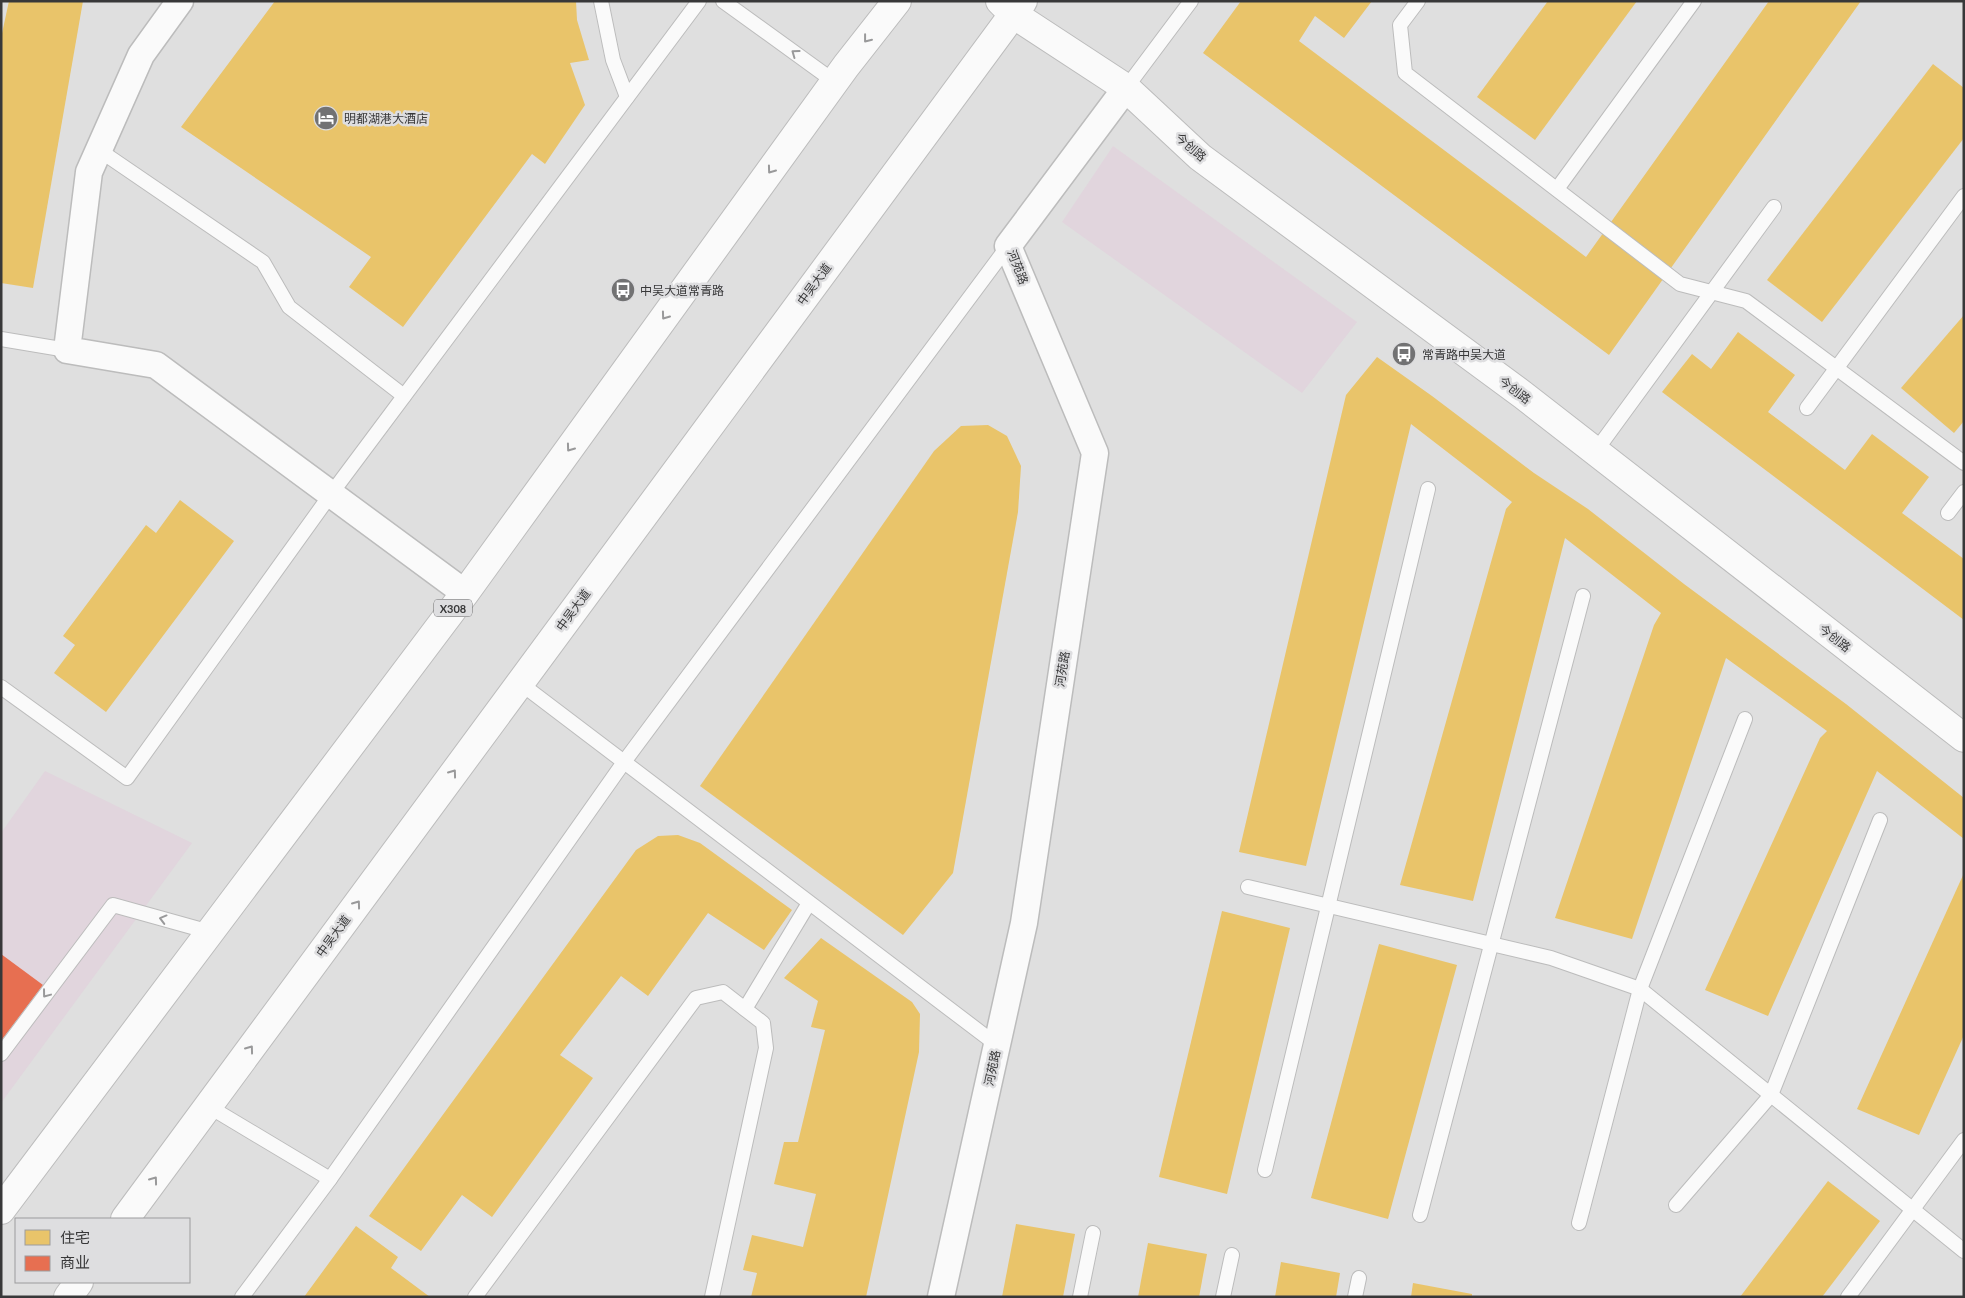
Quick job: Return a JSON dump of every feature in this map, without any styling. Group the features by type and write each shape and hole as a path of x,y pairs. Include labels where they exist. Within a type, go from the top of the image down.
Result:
{"main road":[{"name":"X308","path":"1,1210 465,593 835,82 898,1"},
{"name":"今创路","path":"979,1 1012,6 1126,88 1200,157 1522,395 1964,738"},
{"name":"中吴大道","path":"126,1218 520,683 1012,6"},
{"path":"68,1297 78,1283"}],"street":[{"path":"180,1 141,55 89,172 67,350 156,365 465,593"},
{"name":"河苑路","path":"941,1297 1024,922 1095,453 1008,246 1126,88"}],"lane":[{"path":"602,1 613,60 627,97"},
{"path":"1,687 127,778 331,494 699,1"},
{"path":"723,1 835,82"},
{"path":"1126,88 1191,1"},
{"path":"1418,1 1400,25 1405,73 1680,284 1746,302 1964,463"},
{"path":"1557,189 1694,1"},
{"path":"99,150 263,262 289,308 404,396"},
{"path":"1807,408 1964,196"},
{"path":"1595,452 1774,207"},
{"path":"242,1297 330,1179 624,762 1008,246"},
{"path":"1,339 67,350"},
{"path":"1265,1170 1428,489"},
{"path":"1948,512 1964,492"},
{"path":"1420,1215 1583,596"},
{"path":"520,683 997,1044"},
{"path":"1578,1223 1640,989 1745,719"},
{"path":"1676,1206 1771,1095 1880,820"},
{"path":"1248,886 1551,958 1640,989 1964,1251"},
{"path":"744,1009 810,903"},
{"path":"1,1054 113,906 210,932"},
{"path":"475,1297 696,998 723,992 763,1023 766,1048 712,1297"},
{"path":"208,1106 330,1179"},
{"path":"1848,1297 1964,1140"},
{"path":"1080,1297 1093,1234"},
{"path":"1223,1297 1232,1255"},
{"path":"1356,1297 1359,1278"}],"shaded area":[{"path":"1113,146 1357,322 1302,393 1062,222"},
{"path":"45,771 192,843 1,1103 1,833"}],"building: 住宅":[{"path":"9,1 83,1 33,288 1,283 1,38"},
{"name":"明都湖港大酒店","path":"275,1 576,1 577,20 589,60 570,63 585,105 545,164 532,154 403,327 349,287 371,257 181,127"},
{"path":"1241,1 1372,1 1344,38 1315,16 1299,41 1586,257 1769,1 1861,1 1609,355 1203,53"},
{"path":"1548,1 1637,1 1535,140 1477,97"},
{"path":"1933,64 1964,88 1964,138 1822,322 1767,280"},
{"path":"1964,315 1964,421 1954,433 1901,388"},
{"path":"1738,332 1795,375 1768,412 1845,470 1872,434 1929,477 1902,513 1964,559 1964,620 1662,392 1692,354 1711,369"},
{"path":"1377,357 1534,473 1588,509 1684,584 1846,704 1964,798 1964,839 1877,771 1768,1016 1705,990 1820,738 1827,731 1726,658 1632,939 1555,918 1654,625 1661,613 1565,538 1473,901 1400,885 1506,509 1512,502 1411,424 1306,866 1239,852 1346,395"},
{"path":"988,425 1007,436 1021,466 1018,512 953,873 903,935 700,786 934,451 961,426"},
{"path":"180,500 234,541 106,712 54,673 75,645 63,636 146,525 156,533"},
{"path":"678,835 700,843 792,910 764,950 708,913 648,996 621,976 560,1055 593,1078 492,1217 462,1195 421,1251 369,1216 636,850 658,836"},
{"path":"1964,873 1964,1035 1919,1135 1857,1109"},
{"path":"1222,911 1290,928 1227,1194 1159,1177"},
{"path":"821,938 912,1002 920,1014 919,1052 866,1297 751,1297 757,1273 743,1270 752,1235 803,1247 816,1194 774,1184 784,1142 798,1142 825,1030 811,1027 818,1001 784,978"},
{"path":"1379,944 1457,965 1388,1219 1311,1198"},
{"path":"1828,1181 1880,1221 1822,1297 1740,1297"},
{"path":"1016,1224 1075,1234 1063,1297 1002,1297"},
{"path":"356,1226 398,1257 391,1268 430,1297 304,1297"},
{"path":"1148,1243 1207,1254 1199,1297 1138,1297"},
{"path":"1281,1262 1340,1273 1336,1297 1275,1297"},
{"path":"1413,1283 1472,1294 1472,1297 1411,1297"}],"building: 商业":[{"path":"1,954 43,985 1,1041"}],"place":[{"name":"明都湖港大酒店","path":"326,118"},
{"name":"中吴大道常青路","path":"623,290"},
{"name":"常青路中吴大道","path":"1404,354"}]}
